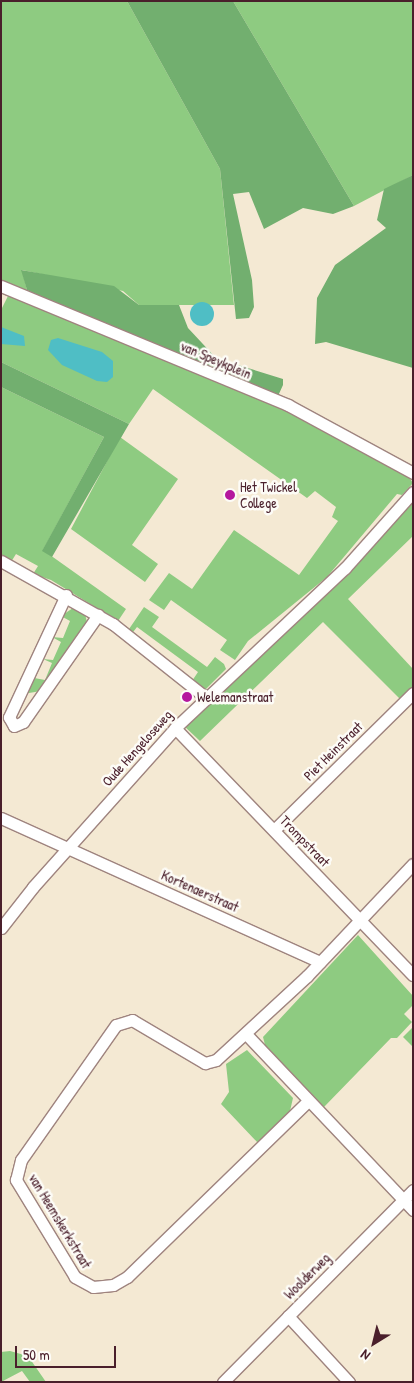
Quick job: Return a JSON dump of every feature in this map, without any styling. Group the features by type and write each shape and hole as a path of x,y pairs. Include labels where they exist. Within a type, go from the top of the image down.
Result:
{"street":[{"name":"van Speykplein","path":"1,286 288,405 413,473"},
{"name":"Oude Hengeloseweg","path":"1,928 67,848 175,728 205,697 345,568 413,492"},
{"path":"1,561 66,595 98,615 205,697"},
{"path":"66,595 9,717 14,726 23,722 98,615"},
{"name":"Piet Heinstraat","path":"274,830 413,693"},
{"name":"Trompstraat","path":"175,728 413,975"},
{"name":"Kortenaerstraat","path":"1,818 320,962"},
{"name":"van Heemskerkstraat","path":"308,1101 127,1277 103,1287 82,1284 75,1276 15,1175 21,1160 116,1025 132,1020 205,1063 216,1060 246,1034 320,962 358,917 413,864"},
{"path":"246,1034 413,1210"},
{"name":"Woolderweg","path":"223,1382 413,1190"},
{"path":"288,1316 349,1382"}],"green space":[{"path":"1,1 127,1 220,169 234,305 139,305 123,291 22,270 27,290 1,280"},
{"path":"127,1 233,1 354,206 333,214 303,208 264,229 249,192 233,194 252,280 254,307 249,318 236,319 220,169"},
{"path":"233,1 413,1 413,175 354,206"},
{"path":"413,175 413,368 326,342 315,344 317,298 335,265 386,228 377,220 384,189"},
{"path":"21,270 114,286 139,305 179,305 188,328 216,358 283,379 283,385 278,396 27,290"},
{"path":"9,294 286,409 408,476 413,483 402,495 397,494 327,577 248,641 235,660 220,650 227,640 171,600 164,610 149,600 169,573 192,589 234,530 299,575 338,521 332,517 336,507 315,491 307,498 153,389 129,424 1,362 1,310"},
{"path":"1,362 129,424 52,557 42,551 104,437 1,387"},
{"path":"1,387 104,437 43,550 126,609 118,621 51,580 33,574 38,566 16,554 11,562 1,554"},
{"path":"120,437 178,479 132,545 158,564 145,582 71,529"},
{"path":"413,501 413,536 348,599 413,669 413,693 403,702 323,622 200,741 184,726"},
{"path":"144,607 159,617 152,627 207,667 215,657 224,664 226,669 205,690 192,681 198,672 137,627 130,636 127,632"},
{"path":"73,608 85,614 87,622 41,691 23,694 29,677 45,680 52,663 43,659 53,660 61,642 52,637 63,638 70,621 61,616"},
{"path":"358,935 413,996 413,1005 404,1014 412,1022 397,1038 391,1038 324,1107 265,1045 263,1037"},
{"path":"413,1027 413,1047 403,1037"},
{"path":"247,1050 293,1098 290,1111 258,1143 221,1104 229,1092 226,1064"},
{"path":"10,1351 28,1356 46,1382 30,1382 22,1371 1,1382 1,1352"}],"water":[{"path":"202,302 207,303 213,309 213,319 207,325 202,326 197,325 191,319 190,314 191,309 197,303"},
{"path":"1,327 24,336 25,346 1,344"},
{"path":"58,338 102,352 113,361 113,377 107,382 97,381 62,365 48,350 51,340"}],"place":[{"name":"Het Twickel College","path":"230,495"},
{"name":"Welemanstraat","path":"187,697"}]}
